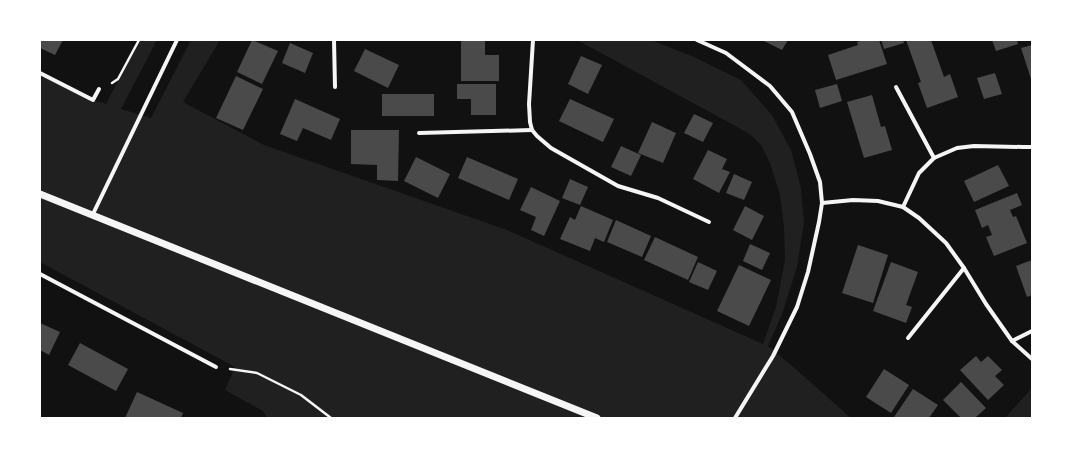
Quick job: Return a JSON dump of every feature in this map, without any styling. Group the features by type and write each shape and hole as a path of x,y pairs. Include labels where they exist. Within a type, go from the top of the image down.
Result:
{"street":[{"path":"92,216 177,40"},
{"path":"334,40 335,87"},
{"path":"534,40 529,104 530,122 532,130 537,136 551,148 618,186 658,198 709,222"},
{"path":"697,40 726,53 770,86 792,112 820,182 822,203 820,222 808,272 797,307 773,356 735,418"},
{"path":"40,73 93,100 99,89"},
{"path":"896,87 934,158"},
{"path":"419,132 532,130"},
{"path":"902,207 919,173 934,158 957,148 974,146 1032,147"},
{"path":"40,194 597,418"},
{"path":"822,203 853,200 878,201 902,207 920,218 946,243 1012,341 1032,359"},
{"path":"908,338 964,268"},
{"path":"40,274 216,367"},
{"path":"1012,341 1032,330"}],"path":[{"path":"99,89 118,80 139,40"},
{"path":"216,367 256,373 301,395 331,418"}],"shaded area":[{"path":"139,40 157,40 121,109 151,118 191,40 220,40 183,102 264,145 507,230 763,344 776,307 785,260 784,227 780,195 770,163 761,145 752,136 741,129 577,40 651,40 694,57 741,80 772,115 791,150 801,188 804,223 797,267 782,314 768,346 851,418 267,418 263,411 225,390 235,367 40,262 40,73 93,100 106,104"},
{"path":"1032,388 1032,418 1005,418"}],"building":[{"path":"40,40 63,40 55,55 40,48"},
{"path":"252,40 278,51 262,84 237,72"},
{"path":"461,40 485,40 485,55 499,55 499,81 461,81"},
{"path":"762,40 788,40 782,50"},
{"path":"863,40 879,40 887,64 836,80 828,55 858,45 857,42"},
{"path":"881,40 903,40 904,43 884,49"},
{"path":"906,40 931,40 944,77 950,74 958,97 927,108 918,83 921,82"},
{"path":"992,40 1017,40 1018,44 996,51"},
{"path":"290,43 313,53 305,73 282,63"},
{"path":"1032,45 1032,82 1021,48"},
{"path":"365,49 399,65 388,88 354,71"},
{"path":"581,56 602,65 588,94 568,84"},
{"path":"995,73 1002,94 984,99 977,78"},
{"path":"236,76 263,89 243,130 216,118"},
{"path":"457,84 496,84 496,115 471,115 471,99 457,99"},
{"path":"837,84 842,101 820,108 815,90"},
{"path":"382,94 434,94 434,116 382,116"},
{"path":"872,95 881,127 885,126 892,150 864,158 847,102"},
{"path":"295,99 340,119 331,140 303,128 297,141 280,134"},
{"path":"570,99 614,119 603,142 559,121"},
{"path":"694,114 713,123 703,142 684,133"},
{"path":"652,122 676,133 663,163 638,153"},
{"path":"351,130 399,130 398,181 377,180 377,165 351,164"},
{"path":"621,146 641,155 631,176 611,167"},
{"path":"708,150 727,159 722,169 730,172 719,193 693,179"},
{"path":"416,157 450,174 438,198 404,181"},
{"path":"467,157 518,179 509,200 458,178"},
{"path":"998,165 1009,186 974,202 964,181"},
{"path":"734,174 752,182 744,200 726,193"},
{"path":"570,179 588,187 580,205 562,198"},
{"path":"531,187 560,201 544,236 531,230 536,217 520,210"},
{"path":"1017,193 1022,205 1010,210 1013,217 1016,216 1027,243 994,256 986,237 992,235 988,225 982,228 975,210"},
{"path":"581,206 613,220 604,242 595,238 590,251 560,239 570,217 575,220"},
{"path":"745,206 764,216 752,240 733,230"},
{"path":"616,220 651,236 642,257 607,242"},
{"path":"655,237 698,257 688,280 644,260"},
{"path":"750,244 770,253 762,270 743,261"},
{"path":"858,245 888,255 873,303 842,293"},
{"path":"1032,260 1032,295 1027,297 1016,266"},
{"path":"698,262 717,271 708,290 689,282"},
{"path":"891,262 918,272 906,305 912,307 906,323 873,311"},
{"path":"739,265 771,280 749,326 717,311"},
{"path":"40,323 60,332 49,355 40,350"},
{"path":"80,343 128,369 116,391 68,365"},
{"path":"976,356 981,362 988,356 1002,370 995,376 1004,385 988,400 960,370"},
{"path":"884,369 909,385 891,413 866,397"},
{"path":"961,382 986,408 975,418 961,418 943,400"},
{"path":"913,389 938,405 929,418 895,418 894,417"},
{"path":"137,392 183,413 181,418 125,418"}]}
